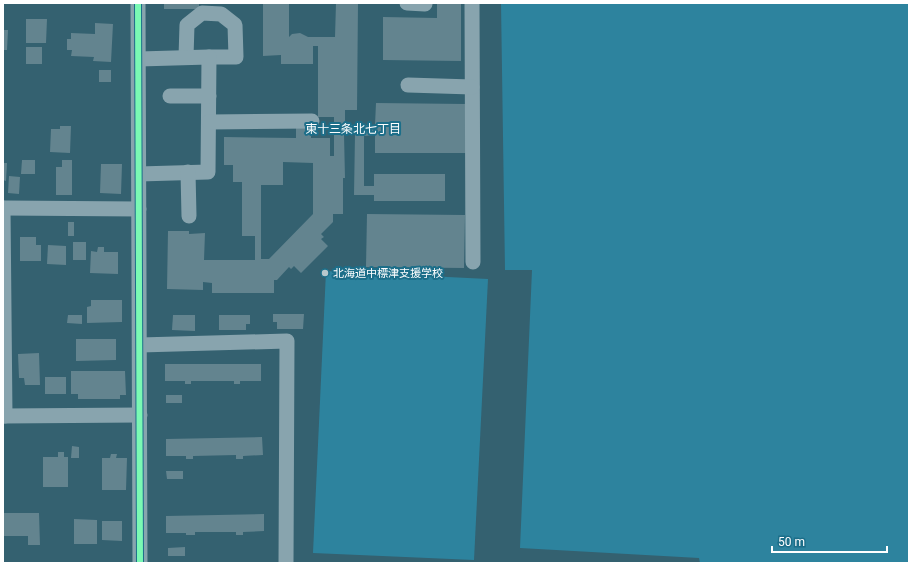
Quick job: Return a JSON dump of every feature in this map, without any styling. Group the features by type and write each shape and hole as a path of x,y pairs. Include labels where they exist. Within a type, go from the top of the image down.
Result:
{"street":[{"path":"138,3 140,563"},
{"path":"407,3 425,4"},
{"path":"472,3 473,262"},
{"path":"139,59 186,57 209,56 236,57 236,25 221,14 202,13 187,25 186,57"},
{"path":"139,174 208,172 209,56"},
{"path":"408,85 472,87"},
{"path":"170,96 209,96"},
{"path":"209,122 312,121"},
{"path":"188,172 189,216"},
{"path":"139,209 3,208 4,416 140,415"},
{"path":"140,345 287,341 286,563"}],"shaded area":[{"path":"501,3 909,3 909,563 700,563 699,558 520,548 532,270 505,270"},
{"path":"326,271 488,279 474,560 313,553"}],"building":[{"path":"164,3 199,3 199,9 164,9"},
{"path":"263,3 289,3 289,37 292,34 300,33 308,37 335,37 336,3 358,3 357,110 345,110 345,125 375,125 376,103 466,104 466,153 375,153 375,135 364,136 364,186 374,186 374,174 445,174 445,201 374,201 374,195 354,195 355,134 344,134 345,178 343,178 343,214 333,214 333,222 321,234 324,237 321,239 328,246 301,273 294,266 291,269 289,267 277,280 274,280 274,293 212,293 212,283 203,282 203,290 167,289 168,231 189,231 189,234 205,233 204,260 255,260 255,236 242,236 242,182 233,182 233,165 224,165 224,137 296,138 296,126 311,126 311,138 330,138 330,156 334,156 334,117 318,117 318,46 313,46 313,64 281,64 281,55 263,56","holes":["283,162 313,163 313,214 269,259 261,259 261,185 283,185"]},
{"path":"437,3 461,3 461,61 383,60 383,17 437,18"},
{"path":"26,19 47,19 46,43 26,43"},
{"path":"95,23 113,24 111,62 93,61 94,57 71,56 72,50 67,50 67,39 71,39 71,33 95,34"},
{"path":"3,30 8,30 7,50 3,50"},
{"path":"26,47 42,47 42,64 26,64"},
{"path":"99,70 111,70 111,82 99,82"},
{"path":"60,126 71,126 70,153 50,152 51,129 60,129"},
{"path":"22,160 35,160 35,174 21,174"},
{"path":"62,160 72,160 72,195 56,195 56,167 62,167"},
{"path":"3,163 7,163 6,181 3,180"},
{"path":"101,164 122,164 121,194 100,193"},
{"path":"9,176 20,177 19,194 8,193"},
{"path":"367,214 465,215 464,268 366,267"},
{"path":"68,222 74,222 74,236 68,236"},
{"path":"20,237 36,237 36,245 41,245 41,261 20,261"},
{"path":"73,242 86,242 86,260 73,260"},
{"path":"48,245 66,246 66,265 47,264"},
{"path":"98,247 104,247 104,252 118,252 118,274 90,273 91,251 97,252"},
{"path":"91,300 122,300 122,322 87,323 87,307 91,306"},
{"path":"273,314 304,314 303,329 277,329 277,322 273,322"},
{"path":"68,315 82,315 82,324 67,323"},
{"path":"173,315 195,315 195,331 172,330"},
{"path":"219,315 250,315 250,324 246,324 246,330 219,330"},
{"path":"76,339 116,339 116,360 76,361"},
{"path":"39,353 40,385 25,385 24,378 19,378 18,354"},
{"path":"165,364 261,364 261,381 240,381 240,384 234,384 234,381 191,381 191,384 185,384 185,381 165,381"},
{"path":"71,371 125,371 126,395 120,395 120,399 78,399 78,394 71,394"},
{"path":"45,377 66,377 66,394 45,394"},
{"path":"166,395 182,395 182,403 166,403"},
{"path":"262,437 263,455 243,456 243,459 236,459 236,455 193,456 193,459 186,459 186,456 166,456 166,439"},
{"path":"72,446 79,447 79,458 71,458"},
{"path":"58,452 64,452 64,457 68,457 68,487 43,487 43,457 58,457"},
{"path":"111,454 117,454 116,458 127,458 126,490 102,490 102,458 110,458"},
{"path":"166,471 183,471 183,479 167,479"},
{"path":"3,513 39,513 40,545 28,545 28,536 3,536"},
{"path":"264,514 264,531 243,532 243,535 236,535 236,532 195,532 195,535 186,535 186,533 166,533 166,516"},
{"path":"74,519 97,520 97,544 74,544"},
{"path":"102,521 122,521 122,541 102,540"},
{"path":"185,547 185,556 168,556 168,548"}],"cycle path":[{"path":"138,3 140,563"}],"place":[{"name":"北海道中標津支援学校","path":"325,273"}],"district":[{"name":"東十三条北七丁目","path":"353,129"}]}
